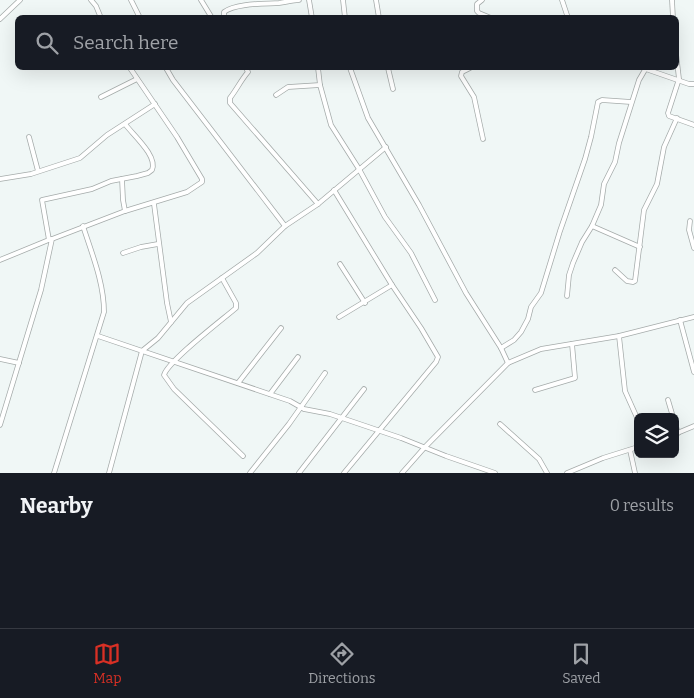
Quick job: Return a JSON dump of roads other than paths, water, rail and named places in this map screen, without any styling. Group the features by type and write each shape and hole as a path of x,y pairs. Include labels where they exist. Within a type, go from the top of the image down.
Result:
{"street":[{"path":"0,19 20,0"},
{"path":"91,0 100,15"},
{"path":"131,0 138,15"},
{"path":"201,0 210,15"},
{"path":"224,15 224,12 230,9 259,3 284,3 300,0"},
{"path":"310,0 312,15"},
{"path":"343,0 345,15"},
{"path":"376,0 378,15"},
{"path":"482,0 477,4 477,11 482,15"},
{"path":"562,0 567,15"},
{"path":"672,0 673,15"},
{"path":"0,260 125,211 154,204 187,192 202,182 177,137 131,70"},
{"path":"167,70 285,226"},
{"path":"247,70 248,72 242,78 230,98 230,103 318,204"},
{"path":"318,70 320,85 331,125 359,169 385,217 411,253 435,300"},
{"path":"351,70 368,118 386,147 466,293 508,363"},
{"path":"388,70 393,88"},
{"path":"466,70 462,72 461,76 474,97 483,140"},
{"path":"567,296 569,275 573,263 602,204 604,184 615,162 631,102 644,70"},
{"path":"651,70 689,84 694,84"},
{"path":"678,70 679,80 667,111 669,116 694,125"},
{"path":"101,97 137,79"},
{"path":"276,95 288,88 320,85"},
{"path":"500,348 514,340 521,332 528,319 531,307 541,293 585,159 598,102 602,100 631,102"},
{"path":"0,179 38,171 80,158 107,134 126,124 155,104"},
{"path":"615,270 627,281 634,282 644,210 657,184 664,147 677,118"},
{"path":"0,425 41,290 51,239 42,200 92,190 111,181 148,173 154,167 144,146 126,124"},
{"path":"29,137 38,171"},
{"path":"109,473 142,351 158,338 187,304 257,253 285,226 318,204 386,147"},
{"path":"122,179 125,211"},
{"path":"334,190 392,285 422,328 438,358 344,473"},
{"path":"154,204 158,244 171,322"},
{"path":"690,221 689,230 694,248"},
{"path":"54,473 104,312 99,278 84,226"},
{"path":"592,226 640,247"},
{"path":"123,253 158,244"},
{"path":"340,264 364,303"},
{"path":"222,278 236,303 236,308 174,361 164,372 166,379 174,389 243,456"},
{"path":"339,317 392,285"},
{"path":"402,473 508,363 542,349 619,336 694,317"},
{"path":"680,320 694,372"},
{"path":"238,383 282,328"},
{"path":"98,336 270,394 297,404 304,409 321,411 379,431 495,473"},
{"path":"619,336 625,391 635,413"},
{"path":"535,390 575,378 572,344"},
{"path":"270,394 298,357"},
{"path":"0,359 19,363"},
{"path":"250,473 290,424 325,373"},
{"path":"299,473 364,389"},
{"path":"668,400 672,413"},
{"path":"500,424 539,459 547,473"},
{"path":"679,432 694,426"},
{"path":"568,473 603,458 634,448"},
{"path":"630,450 636,473"}]}
